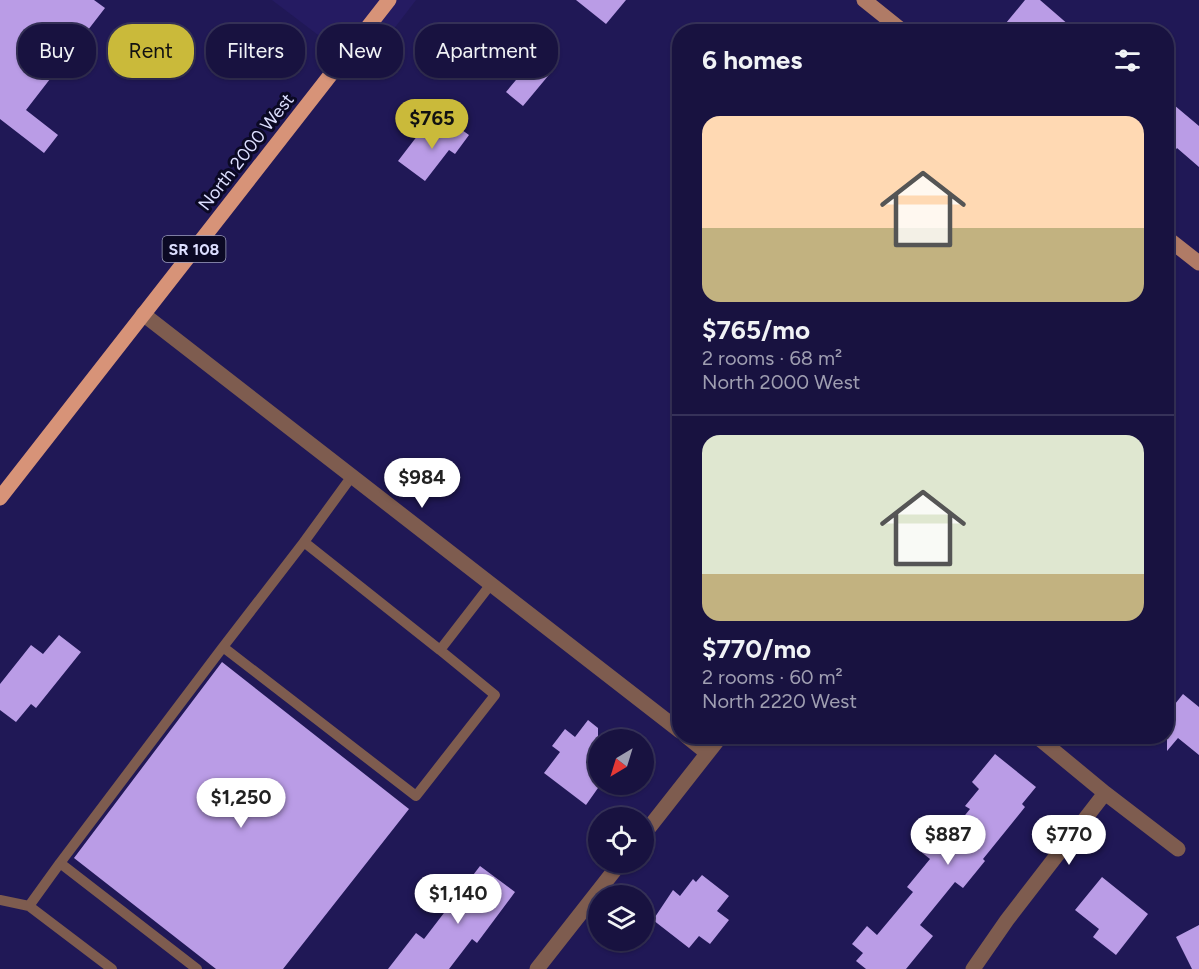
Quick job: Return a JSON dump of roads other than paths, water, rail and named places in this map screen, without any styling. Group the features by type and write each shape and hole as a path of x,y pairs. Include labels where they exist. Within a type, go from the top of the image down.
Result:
{"main road":[{"name":"North 2000 West","path":"0,498 389,0"}],"street":[{"path":"864,0 894,24"},
{"path":"1174,243 1199,263"},
{"path":"143,314 672,725"},
{"path":"696,744 708,753"},
{"path":"654,821 715,744"},
{"path":"1046,744 1104,793 1178,849"},
{"path":"973,969 1007,920 1104,793"},
{"path":"537,969 612,873"}],"lane":[{"path":"29,906 352,476"},
{"path":"223,647 416,796 495,695 304,542"},
{"path":"440,650 491,584"},
{"path":"60,863 197,969"},
{"path":"0,900 29,906 112,969"}]}
